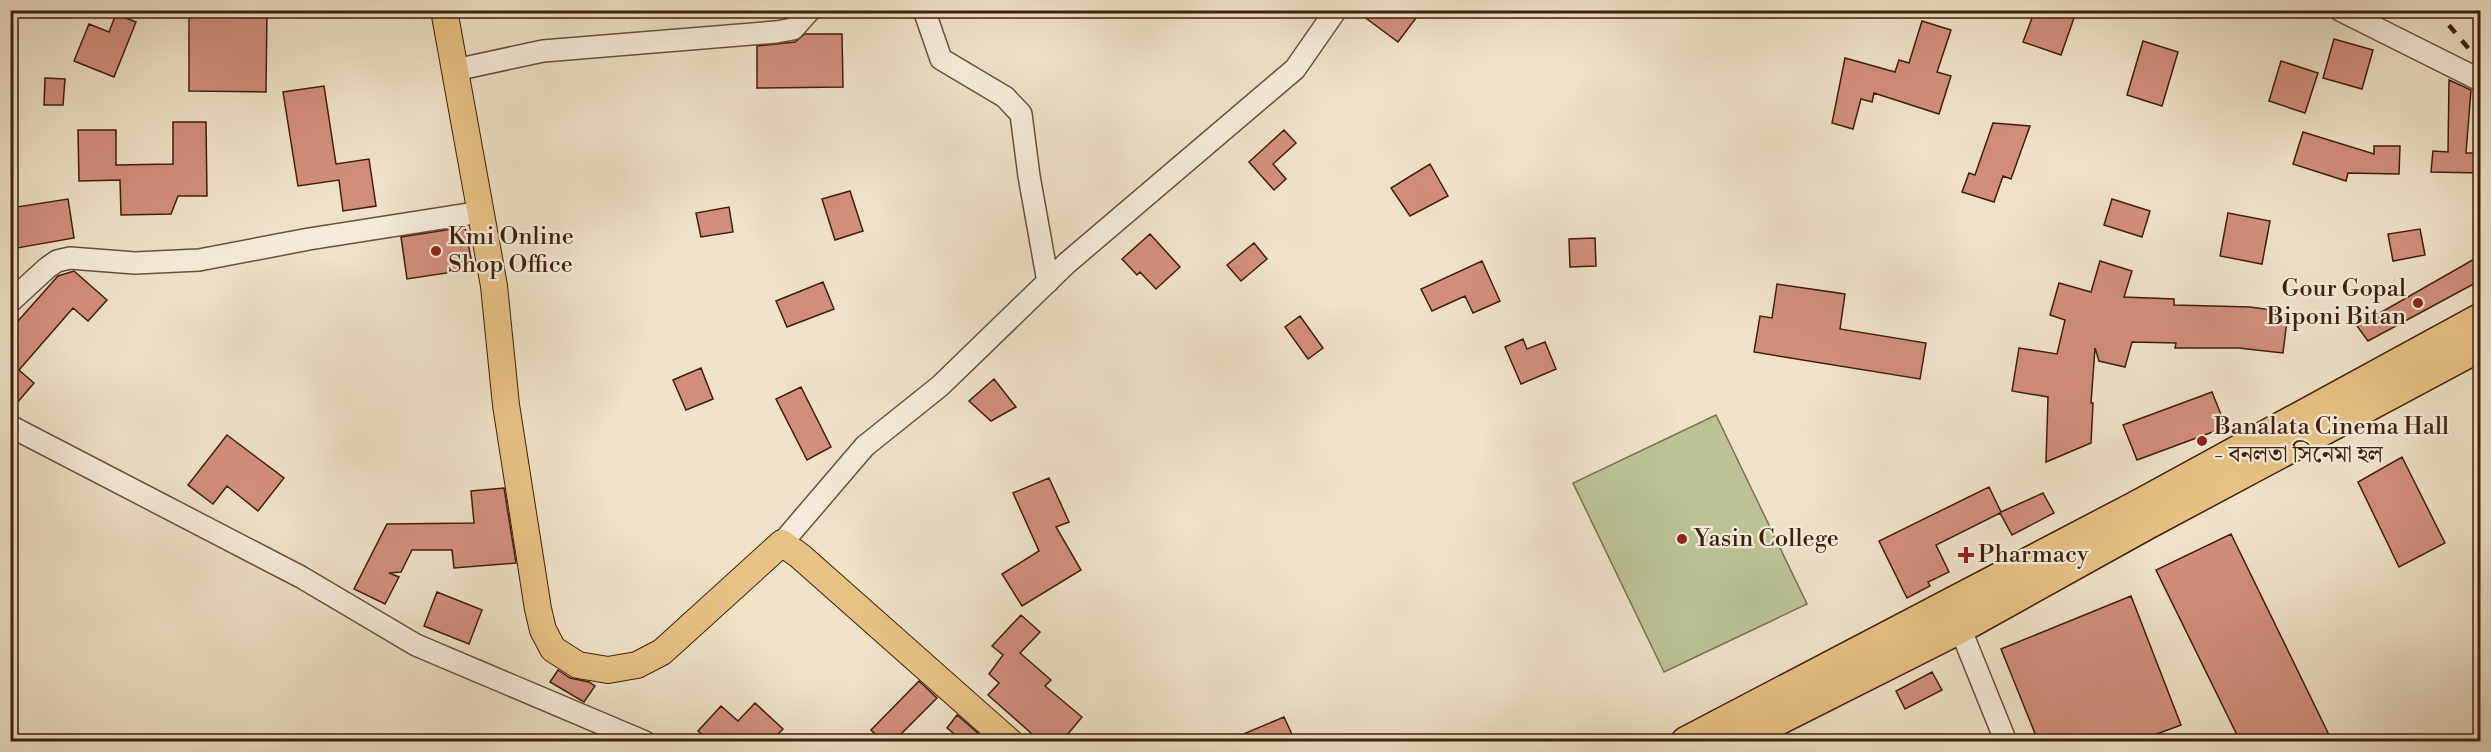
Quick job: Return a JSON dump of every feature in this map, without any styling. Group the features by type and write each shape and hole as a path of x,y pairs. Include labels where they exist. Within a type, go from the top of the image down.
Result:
{"highway":[{"path":"1734,741 1951,617 2141,515 2481,320"},
{"path":"2141,515 2481,346"},
{"path":"1686,741 1951,617"}],"main road":[{"path":"444,10 494,286 507,405 538,609 543,630 553,649 578,665 608,670 637,665 662,652 782,543 800,556 1010,741"}],"street":[{"path":"455,70 543,51 776,32 793,29 810,10"},
{"path":"924,10 941,59 1005,97 1021,114 1029,177 1048,282"},
{"path":"782,543 865,446 940,386 1048,282 1295,69 1336,10"},
{"path":"2340,10 2481,80"},
{"path":"10,302 47,268 57,261 70,258 135,263 199,260 309,239 481,212"},
{"path":"10,426 301,577 416,645 645,741"},
{"path":"1951,617 2006,741"}],"green space":[{"path":"1716,415 1807,604 1664,672 1573,483"}],"building":[{"path":"189,10 267,10 266,92 189,91"},
{"path":"1355,10 1422,10 1398,42"},
{"path":"2035,10 2052,10 2074,18 2061,55 2023,42"},
{"path":"116,14 136,22 114,77 74,61 89,24 109,32"},
{"path":"1922,21 1951,30 1937,72 1951,76 1939,114 1874,93 1872,102 1861,99 1853,129 1832,123 1845,58 1895,72 1899,60 1909,63"},
{"path":"805,34 842,34 843,87 757,88 757,46 795,42"},
{"path":"2334,39 2373,50 2362,89 2323,78"},
{"path":"2143,41 2178,52 2162,106 2127,95"},
{"path":"2281,61 2318,73 2305,113 2269,101"},
{"path":"45,78 65,79 63,105 44,105"},
{"path":"2449,80 2471,90 2466,153 2481,153 2481,173 2431,172 2433,151 2448,152"},
{"path":"324,86 336,164 369,159 376,206 343,211 339,180 298,186 283,92"},
{"path":"173,122 206,122 207,196 178,196 171,214 121,215 120,180 79,181 78,130 116,130 116,165 173,164"},
{"path":"1993,123 2030,126 2011,179 2003,176 1994,202 1962,192 1969,173 1975,175"},
{"path":"1284,130 1296,143 1273,164 1286,179 1274,190 1249,162"},
{"path":"2303,132 2374,154 2374,146 2400,146 2399,174 2348,173 2346,181 2293,164"},
{"path":"1430,164 1448,196 1410,216 1391,188"},
{"path":"850,191 863,231 835,240 822,199"},
{"path":"68,199 74,238 17,248 10,208"},
{"path":"2112,199 2150,211 2142,237 2104,225"},
{"path":"729,207 733,232 701,237 696,213"},
{"path":"2228,213 2270,221 2262,264 2220,256"},
{"name":"Kmi Online Shop Office","path":"465,227 473,269 407,279 401,237"},
{"path":"2420,229 2425,255 2393,261 2388,234"},
{"path":"1150,234 1180,267 1156,289 1140,272 1137,275 1122,259"},
{"path":"1595,238 1596,266 1570,267 1569,239"},
{"path":"1254,243 1267,259 1241,281 1227,265"},
{"name":"Gour Gopal Biponi Bitan","path":"2476,258 2481,267 2481,280 2368,341 2357,326"},
{"path":"1482,261 1500,301 1473,313 1465,296 1432,311 1421,289"},
{"path":"2100,261 2132,271 2124,297 2174,299 2174,305 2250,307 2288,312 2283,353 2238,348 2175,348 2176,343 2132,342 2125,367 2099,361 2095,348 2091,443 2046,462 2048,397 2012,391 2019,348 2057,354 2065,320 2050,315 2059,283 2091,292"},
{"path":"74,271 107,300 88,321 73,308 19,370 34,383 10,411 10,330 58,276"},
{"path":"823,282 834,309 787,327 776,301"},
{"path":"1777,284 1845,294 1840,329 1926,343 1920,379 1754,352 1760,316 1772,318"},
{"path":"1300,316 1323,348 1308,359 1285,327"},
{"path":"1523,339 1527,349 1545,342 1556,369 1521,384 1505,347"},
{"path":"701,368 713,399 686,410 673,380"},
{"path":"994,379 1016,407 991,421 969,401"},
{"path":"801,387 831,447 807,460 776,399"},
{"path":"2212,392 2226,427 2137,460 2123,425"},
{"path":"227,435 284,478 258,511 227,486 213,504 188,485"},
{"path":"2402,457 2445,543 2399,567 2358,482"},
{"path":"1049,478 1069,522 1056,527 1081,570 1022,606 1002,574 1039,551 1013,493"},
{"path":"1989,487 2001,512 2043,493 2054,513 2012,535 2000,513 1936,545 1949,572 1928,582 1930,586 1907,598 1879,541"},
{"path":"504,488 516,563 454,568 452,550 412,550 401,572 389,573 399,577 385,604 354,589 387,524 474,523 471,491"},
{"path":"2231,534 2332,741 2240,741 2156,570"},
{"path":"437,592 482,610 469,644 424,626"},
{"path":"2131,596 2181,725 2138,741 2038,741 2001,649"},
{"path":"1021,615 1040,632 1020,653 1051,680 1045,686 1082,717 1062,741 1040,741 988,695 999,683 989,674 1003,655 992,646"},
{"path":"558,670 570,678 589,682 595,686 584,702 550,682"},
{"path":"1932,672 1942,690 1905,709 1896,691"},
{"path":"919,681 937,698 894,741 882,741 871,730"},
{"path":"755,703 783,729 771,741 710,741 698,731 721,706 738,721"},
{"path":"957,715 987,741 963,741 947,728"},
{"path":"1284,717 1295,741 1227,741"}],"railway":[{"path":"2436,10 2480,62"}],"place":[{"name":"Kmi Online Shop Office","path":"436,251"},
{"name":"Gour Gopal Biponi Bitan","path":"2418,303"},
{"name":"Banalata Cinema Hall - বনলতা সিনেমা হল","path":"2202,441"},
{"name":"Yasin College","path":"1682,539"},
{"name":"Pharmacy","path":"1966,555"}]}
